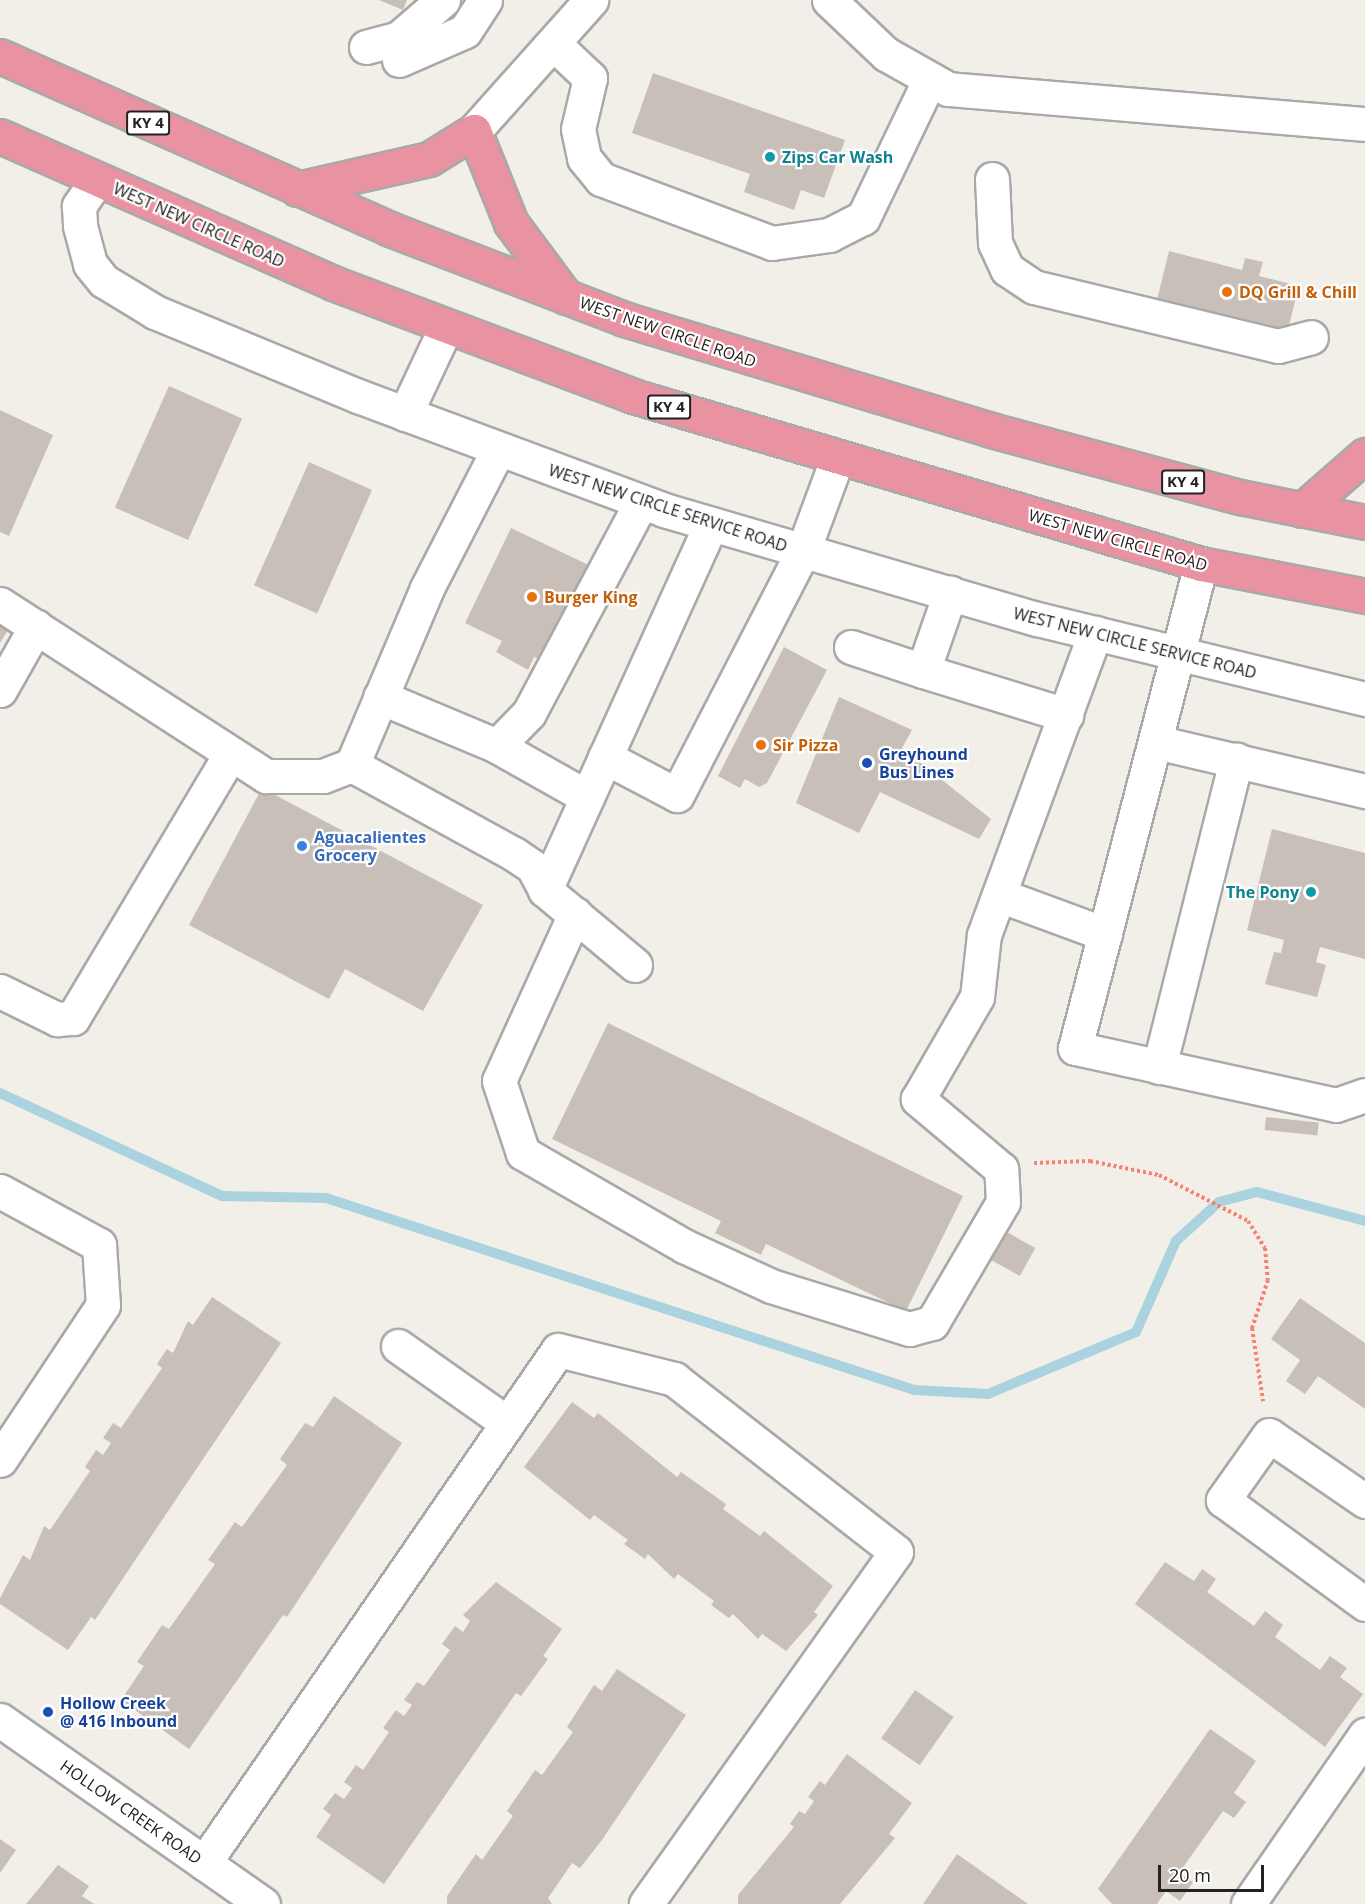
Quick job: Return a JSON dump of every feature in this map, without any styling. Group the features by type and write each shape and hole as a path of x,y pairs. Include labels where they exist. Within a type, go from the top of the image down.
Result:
{"highway":[{"name":"WEST NEW CIRCLE ROAD","path":"0,56 297,189 566,297 812,379 1302,510 1365,522"},
{"path":"297,189 429,159 474,131 511,223 566,297"},
{"name":"WEST NEW CIRCLE ROAD","path":"0,136 444,329 837,459 1201,564 1365,596"},
{"path":"1302,510 1365,455"}],"street":[{"path":"366,47 399,38 443,0"},
{"path":"399,60 465,31 485,0"},
{"path":"474,131 591,0"},
{"path":"829,0 855,12 886,54 948,89 1365,124"},
{"path":"553,43 590,78 578,129 584,158 601,179 780,243 829,235 863,218 930,79"},
{"path":"992,179 995,243 1007,269 1034,287 1278,346 1311,338"},
{"name":"WEST NEW CIRCLE SERVICE ROAD","path":"97,180 79,206 80,226 90,264 125,298 405,414 641,502 711,524 1095,633 1365,699"},
{"path":"405,414 444,329"},
{"path":"0,604 230,756 266,776 323,776 352,765 380,697 498,450"},
{"path":"605,757 677,795 803,551 837,459"},
{"path":"496,746 529,713 641,502"},
{"path":"545,890 711,524"},
{"path":"1201,564 1075,1048 1336,1105 1365,1095"},
{"path":"923,671 950,593"},
{"path":"0,690 36,626"},
{"path":"575,914 499,1081 523,1153 684,1246 771,1286 909,1329 932,1323 1003,1202 1001,1169 918,1099 977,997 984,935 1095,633"},
{"path":"851,647 1066,715"},
{"path":"380,697 496,746 587,797"},
{"path":"1156,742 1365,791"},
{"path":"0,992 57,1019 74,1018 230,756"},
{"path":"1159,1066 1236,760"},
{"path":"352,765 514,854 533,867 545,890 636,965"},
{"path":"999,895 1105,934"},
{"path":"0,1191 99,1245 103,1305 0,1460"},
{"path":"398,1346 507,1424"},
{"path":"204,1863 558,1350 674,1379 896,1552 646,1904"},
{"path":"1365,1501 1269,1435 1223,1500 1365,1604"},
{"name":"HOLLOW CREEK ROAD","path":"0,1720 263,1904"},
{"path":"1248,1904 1365,1735"}],"path":[{"path":"1001,1169 1090,1161 1176,1181 1196,1199 1219,1202 1248,1221 1265,1248 1268,1280 1252,1328 1269,1435"}],"building":[{"path":"379,0 407,0 403,10"},
{"name":"Zips Car Wash","path":"653,73 845,140 824,198 801,190 794,210 744,192 750,174 632,133"},
{"name":"DQ Grill & Chill","path":"1169,251 1242,270 1245,258 1263,262 1259,276 1299,286 1287,333 1155,308"},
{"path":"169,386 242,419 188,540 115,508"},
{"path":"0,410 53,435 9,536 0,532"},
{"path":"309,462 372,490 317,613 254,585"},
{"name":"Burger King","path":"511,528 599,570 552,665 534,657 528,670 496,652 502,641 465,623"},
{"path":"0,621 10,627 0,643"},
{"name":"Sir Pizza","path":"784,647 827,670 767,783 759,787 745,779 740,788 718,776"},
{"name":"Greyhound Bus Lines","path":"839,697 912,730 902,748 991,819 979,839 880,792 859,833 796,803"},
{"name":"Aguacalientes Grocery","path":"262,788 483,905 423,1011 345,969 329,999 189,925"},
{"name":"The Pony","path":"1272,829 1365,853 1365,959 1320,947 1316,962 1326,965 1317,997 1265,984 1274,952 1281,953 1284,940 1247,930"},
{"path":"608,1023 963,1196 906,1311 766,1244 761,1255 715,1233 721,1221 552,1139"},
{"path":"1266,1117 1319,1123 1317,1135 1265,1130"},
{"path":"1003,1230 1035,1248 1020,1276 987,1258"},
{"path":"212,1297 281,1343 95,1620 91,1617 68,1650 0,1604 0,1598 23,1555 30,1560 44,1526 50,1530 90,1471 85,1467 96,1450 103,1455 111,1443 103,1438 113,1423 121,1428 162,1368 157,1364 167,1349 173,1353 188,1321 193,1325"},
{"path":"1300,1298 1365,1343 1365,1409 1318,1376 1305,1394 1286,1381 1300,1360 1271,1339"},
{"path":"334,1396 402,1443 287,1617 283,1615 189,1749 121,1700 144,1666 137,1662 162,1625 169,1629 215,1564 208,1560 235,1522 242,1527 287,1465 280,1459 305,1423 313,1427"},
{"path":"572,1402 594,1418 598,1413 677,1477 681,1472 726,1504 723,1509 760,1536 764,1531 833,1586 814,1612 818,1615 786,1651 762,1634 758,1639 733,1614 729,1618 711,1605 714,1601 678,1574 674,1579 648,1554 645,1559 624,1544 628,1540 594,1515 590,1520 524,1467"},
{"path":"1165,1562 1194,1581 1202,1569 1216,1579 1207,1592 1254,1626 1265,1611 1283,1625 1275,1637 1320,1670 1330,1656 1347,1668 1340,1677 1363,1694 1325,1747 1135,1604"},
{"path":"496,1582 562,1629 543,1656 548,1659 521,1696 516,1693 384,1884 316,1837 331,1815 323,1809 335,1793 344,1799 352,1788 344,1782 356,1765 363,1770 389,1732 383,1728 396,1710 404,1716 412,1705 404,1700 417,1682 424,1686 450,1650 442,1644 455,1626 463,1632 470,1621 463,1615"},
{"path":"617,1669 686,1715 602,1840 580,1868 572,1863 548,1898 552,1904 447,1904 447,1896 476,1854 482,1860 513,1816 507,1811 535,1770 542,1775 573,1732 567,1727 594,1685 602,1691"},
{"path":"915,1690 954,1717 920,1765 881,1738"},
{"path":"1210,1729 1256,1761 1234,1793 1246,1802 1234,1818 1223,1811 1179,1873 1193,1882 1180,1901 1166,1891 1157,1904 1112,1904 1098,1889"},
{"path":"847,1754 912,1803 889,1834 895,1838 840,1904 738,1904 738,1895 794,1827 790,1824 799,1811 805,1814 814,1801 808,1797 820,1781 825,1785"},
{"path":"0,1839 16,1850 0,1873"},
{"path":"957,1854 1028,1904 923,1904"},
{"path":"58,1865 89,1886 82,1896 94,1904 26,1904"}],"waterway":[{"path":"0,1093 222,1196 326,1198 914,1390 988,1394 1136,1332 1176,1241 1219,1202 1257,1192 1365,1221"}],"place":[{"name":"Zips Car Wash","path":"770,157"},
{"name":"DQ Grill & Chill","path":"1227,292"},
{"name":"Burger King","path":"532,597"},
{"name":"Sir Pizza","path":"761,745"},
{"name":"Greyhound Bus Lines","path":"867,763"},
{"name":"Aguacalientes Grocery","path":"302,846"},
{"name":"The Pony","path":"1311,892"},
{"name":"Hollow Creek @ 416 Inbound","path":"48,1712"}]}
